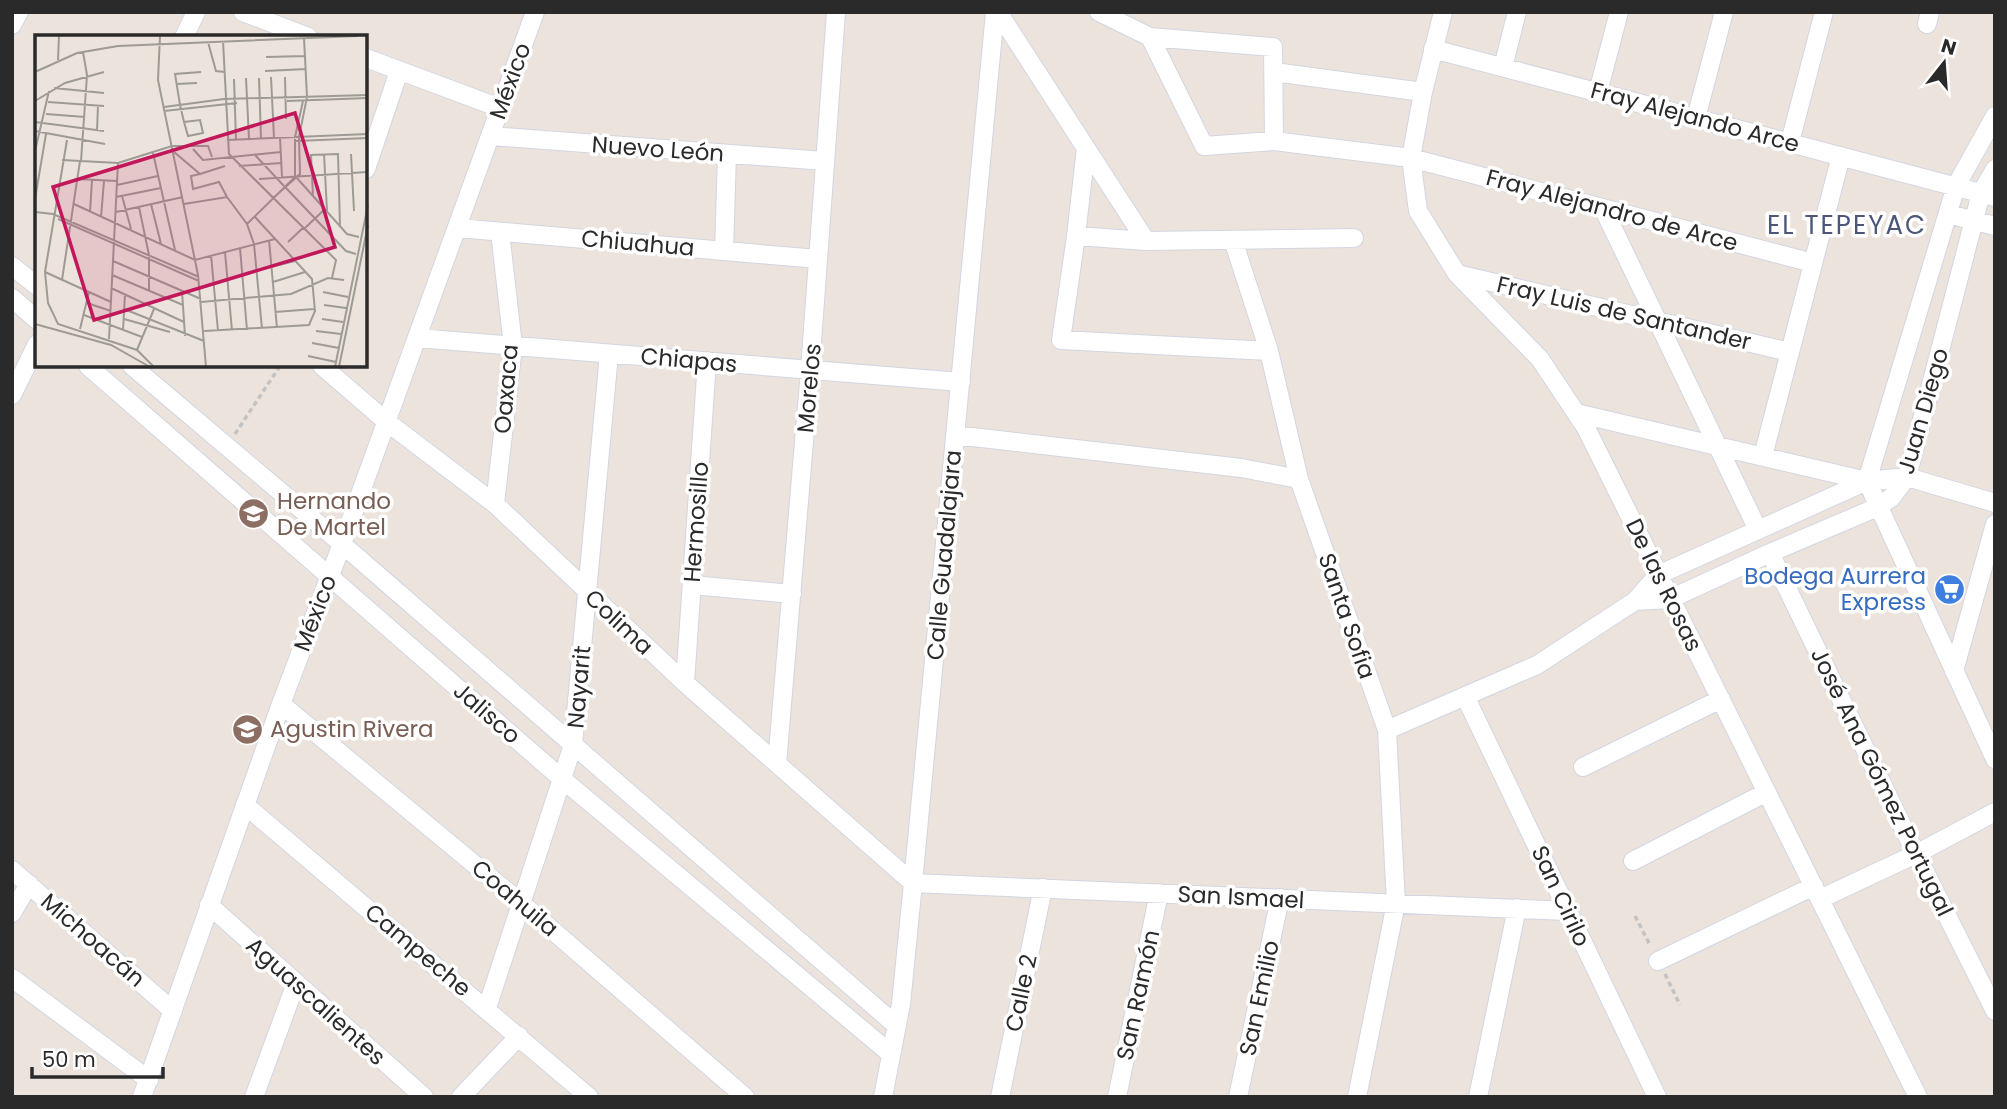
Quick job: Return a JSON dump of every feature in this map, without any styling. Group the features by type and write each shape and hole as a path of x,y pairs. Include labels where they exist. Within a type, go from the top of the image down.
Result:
{"street":[{"path":"12,25 19,12"},
{"path":"185,35 196,12"},
{"path":"243,12 304,35"},
{"name":"México","path":"146,1088 281,704 387,422 535,12"},
{"name":"Morelos","path":"777,764 836,12"},
{"path":"997,12 1146,241"},
{"name":"Calle Guadalajara","path":"883,1097 897,1026 914,883 997,12"},
{"path":"1099,12 1150,37 1273,47 1274,141 1204,146 1150,37"},
{"name":"De las Rosas","path":"1443,12 1423,92 1411,158 1418,211 1457,274 1540,359 1587,429 1918,1097"},
{"path":"1503,67 1517,12"},
{"path":"1598,92 1619,12"},
{"path":"1696,118 1724,12"},
{"path":"1790,142 1825,12"},
{"name":"Fray Alejando Arce","path":"1433,49 1988,195"},
{"path":"368,59 500,108"},
{"path":"368,161 400,71"},
{"path":"1274,72 1423,92"},
{"name":"Juan Diego","path":"1867,481 1956,186 1995,116"},
{"name":"Nuevo León","path":"490,136 825,161"},
{"name":"Fray Alejandro de Arce","path":"1274,141 1411,158 1813,263"},
{"path":"1086,148 1061,340 1269,351"},
{"path":"724,251 727,154"},
{"path":"1763,456 1841,156"},
{"name":"Juan Diego","path":"1670,599 1878,506 1891,498 1908,477 1974,221 1988,195 1995,169"},
{"path":"1603,208 1758,530"},
{"path":"1948,214 1995,226"},
{"name":"Chiuahua","path":"457,228 818,259"},
{"name":"Oaxaca","path":"495,504 513,346 500,232"},
{"path":"1076,236 1146,241 1354,238"},
{"name":"Santa Sofia","path":"1233,240 1269,351 1299,479 1387,730 1396,903 1357,1097"},
{"path":"12,266 35,284"},
{"name":"Fray Luis de Santander","path":"1457,274 1790,352"},
{"path":"12,298 35,318"},
{"name":"Chiapas","path":"417,338 961,382"},
{"path":"12,395 35,348"},
{"name":"Nayarit","path":"487,1008 573,745 609,354"},
{"name":"Hermosillo","path":"685,683 707,361"},
{"name":"Jalisco","path":"90,368 561,778 891,1054"},
{"name":"Jalisco","path":"134,368 342,544 897,1026"},
{"name":"Colima","path":"324,368 387,422 495,504 685,683 914,883"},
{"path":"1576,413 1867,481"},
{"path":"956,435 1241,468 1299,479"},
{"path":"208,472 227,446"},
{"path":"1387,730 1537,665 1635,601 1658,575 1867,481 1908,477 1995,503"},
{"path":"1867,481 1995,759"},
{"path":"1954,671 1995,524"},
{"name":"José Ana Gómez Portugal","path":"1770,553 1995,1011"},
{"path":"692,585 792,594"},
{"path":"1635,601 1670,599"},
{"name":"San Cirilo","path":"1465,696 1657,1097"},
{"path":"1583,767 1721,699"},
{"name":"Coahuila","path":"281,704 522,903 739,1095"},
{"path":"1633,861 1767,792"},
{"name":"Campeche","path":"245,805 589,1097"},
{"path":"1658,961 1916,854 1995,812"},
{"name":"Michoacán","path":"12,870 173,1011"},
{"name":"San Ismael","path":"914,883 1568,911"},
{"path":"12,913 29,884"},
{"name":"Calle 2","path":"1000,1097 1043,888"},
{"name":"San Ramón","path":"1117,1097 1159,893"},
{"name":"San Emilio","path":"1238,1097 1280,898"},
{"name":"Aguascalientes","path":"209,905 424,1097"},
{"path":"1478,1097 1517,908"},
{"path":"12,978 146,1088"},
{"path":"257,1095 296,983"},
{"path":"461,1097 519,1036"}],"path":[{"path":"227,446 279,368"}],"place":[{"name":"Hernando De Martel","path":"254,514"},
{"name":"Bodega Aurrera Express","path":"1949,589"},
{"name":"Agustin Rivera","path":"247,729"}],"district":[{"name":"EL TEPEYAC","path":"1847,225"}]}
